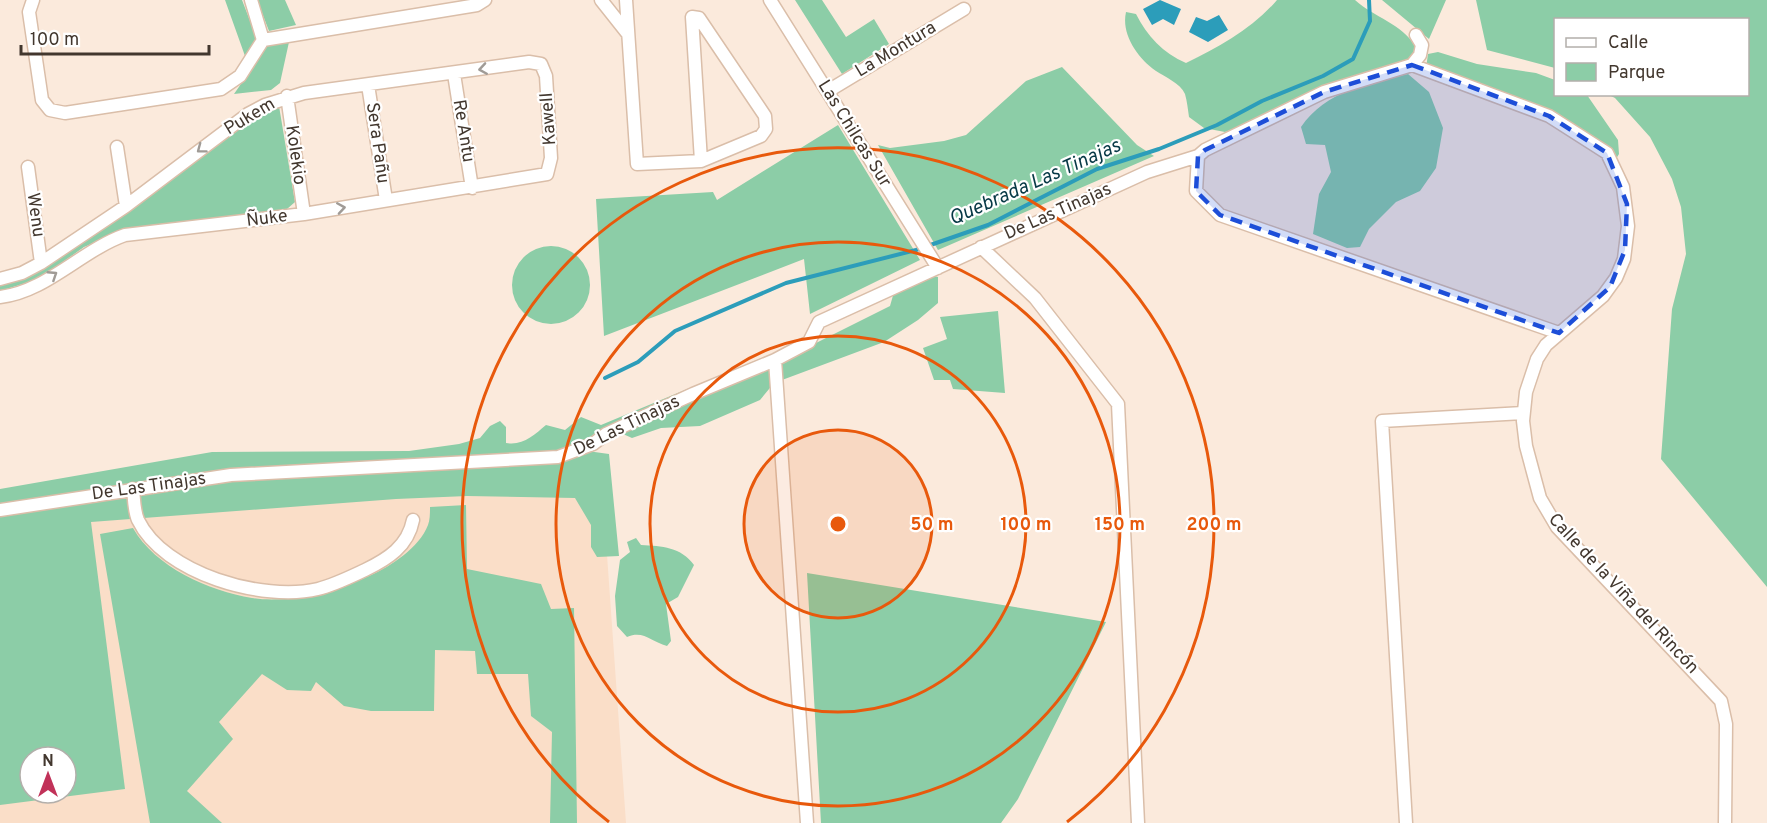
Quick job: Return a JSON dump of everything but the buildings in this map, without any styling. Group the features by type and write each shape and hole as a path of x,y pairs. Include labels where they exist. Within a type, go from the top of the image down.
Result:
{"street":[{"path":"33,0 29,12 42,100 55,112 221,89 230,86 240,76 263,40 477,5 485,0"},
{"path":"251,0 263,40"},
{"path":"601,0 629,34"},
{"path":"626,0 637,164 701,161 760,136 766,129 766,120 699,18 692,17 701,161"},
{"name":"Las Chilcas Sur","path":"770,0 938,268"},
{"name":"La Montura","path":"828,92 964,9"},
{"path":"1412,65 1420,55 1422,45 1416,35"},
{"name":"Pukem","path":"0,279 22,273 41,263 126,206 248,114 286,96 529,62 541,64"},
{"name":"Kawell","path":"541,64 546,76 551,158 546,174"},
{"name":"De Las Tinajas","path":"0,510 231,475 558,457 593,444 606,435 693,394 775,360 809,342 819,322 981,247 1147,172 1198,156 1324,92 1412,65"},
{"name":"Calle de la Viña del Rincón","path":"1412,65 1549,116 1607,153 1623,187 1627,204 1624,259 1616,278 1603,296 1558,333 1537,359 1526,392 1523,413 1526,446 1536,489 1550,518 1721,701 1726,724 1725,823"},
{"name":"Re Antu","path":"454,74 472,188"},
{"name":"Sera Pañu","path":"368,85 386,200"},
{"name":"Kolekio","path":"286,96 304,214"},
{"path":"117,147 126,206"},
{"path":"1198,156 1196,191 1220,215 1558,333"},
{"name":"Wenu","path":"28,167 41,263"},
{"name":"Ñuke","path":"0,297 25,291 104,242 125,235 304,214 546,174"},
{"path":"981,247 1035,298 1118,404 1138,823"},
{"path":"775,360 807,823"},
{"path":"1406,823 1382,421 1523,413"},
{"path":"133,489 136,517 160,547 171,556 197,571 226,582 273,590 317,589 383,562 410,536 413,520"}],"highlighted area":[{"path":"1412,65 1549,116 1607,153 1627,204 1625,250 1610,287 1559,333 1220,215 1196,191 1198,156 1205,150 1324,92"}],"shaded area":[{"path":"601,470 626,823 0,823 0,524"}],"green space":[{"path":"225,0 242,0 257,39 245,56"},
{"path":"257,0 285,0 296,25 269,31"},
{"path":"795,0 822,0 846,37 874,19 889,44 842,74"},
{"path":"1277,0 1355,0 1395,26 1410,39 1416,47 1410,62 1225,132 1204,128 1189,117 1183,90 1149,66 1132,45 1126,29 1126,12 1136,14 1145,30 1157,43 1186,63 1234,36 1257,20"},
{"path":"1382,0 1446,0 1429,39"},
{"path":"1476,0 1767,0 1767,587 1661,459 1672,309 1686,254 1681,207 1672,179 1650,137 1611,96 1749,96 1749,18 1554,18 1554,68 1487,50"},
{"path":"289,42 280,83 271,90 234,94 268,45"},
{"path":"1438,52 1477,64 1536,73 1554,80 1554,96 1588,96 1618,140 1619,154 1614,162 1578,132 1486,96 1448,86 1425,75 1428,54"},
{"path":"1062,67 1137,145 1154,156 938,250 878,145 890,148 944,141 966,135 1026,81"},
{"path":"1408,74 1429,92 1443,128 1436,168 1420,191 1396,202 1369,229 1360,247 1347,248 1313,234 1319,194 1331,172 1325,145 1306,144 1301,127 1323,105 1349,90"},
{"path":"279,106 295,202 287,209 116,234 84,247 39,279 0,291 0,284 26,278 40,271 250,121"},
{"path":"838,125 920,260 810,314 804,259 604,336 596,199 713,192 717,200"},
{"path":"543,246 559,246 573,252 584,263 590,277 590,293 584,307 573,318 559,324 543,324 529,318 518,307 512,293 512,277 518,263 529,252"},
{"path":"920,272 938,277 938,303 918,320 884,342 774,383 760,400 700,426 661,428 632,438 614,430 580,450 609,454 619,556 597,557 591,547 591,525 575,498 467,496 396,499 91,522 125,789 78,795 78,745 18,745 18,803 0,805 0,489 212,452 409,451 459,444 480,438 490,426 500,421 506,427 506,443 518,443 528,439 546,425 565,430 581,417 601,425 781,350 798,352 890,306 896,285"},
{"path":"998,311 1005,393 953,389 950,380 934,380 923,348 947,339 940,317"},
{"path":"466,505 467,569 541,584 551,609 574,608 577,823 550,823 552,732 531,716 528,674 477,674 475,651 435,650 434,711 371,711 344,706 316,682 311,691 287,690 262,674 219,722 233,739 187,791 222,823 150,823 100,534 133,528 155,554 169,565 201,583 235,595 286,599 331,592 379,571 404,555 418,541 428,525 430,507"},
{"path":"636,538 641,545 664,547 677,551 694,565 678,597 666,604 671,641 667,646 643,636 627,637 617,626 615,596 620,560 630,552 627,542"},
{"path":"807,573 1106,622 1018,799 1001,823 821,823"}],"water":[{"path":"1160,0 1181,9 1174,25 1163,19 1152,25 1143,9"},
{"path":"1219,15 1228,30 1208,42 1189,32 1196,17 1207,21"}],"waterway":[{"name":"Quebrada Las Tinajas","path":"605,378 638,362 675,331 786,283 916,250 988,225 1097,169 1159,149 1217,125 1262,101 1323,76 1353,59 1370,21 1369,0"}]}
